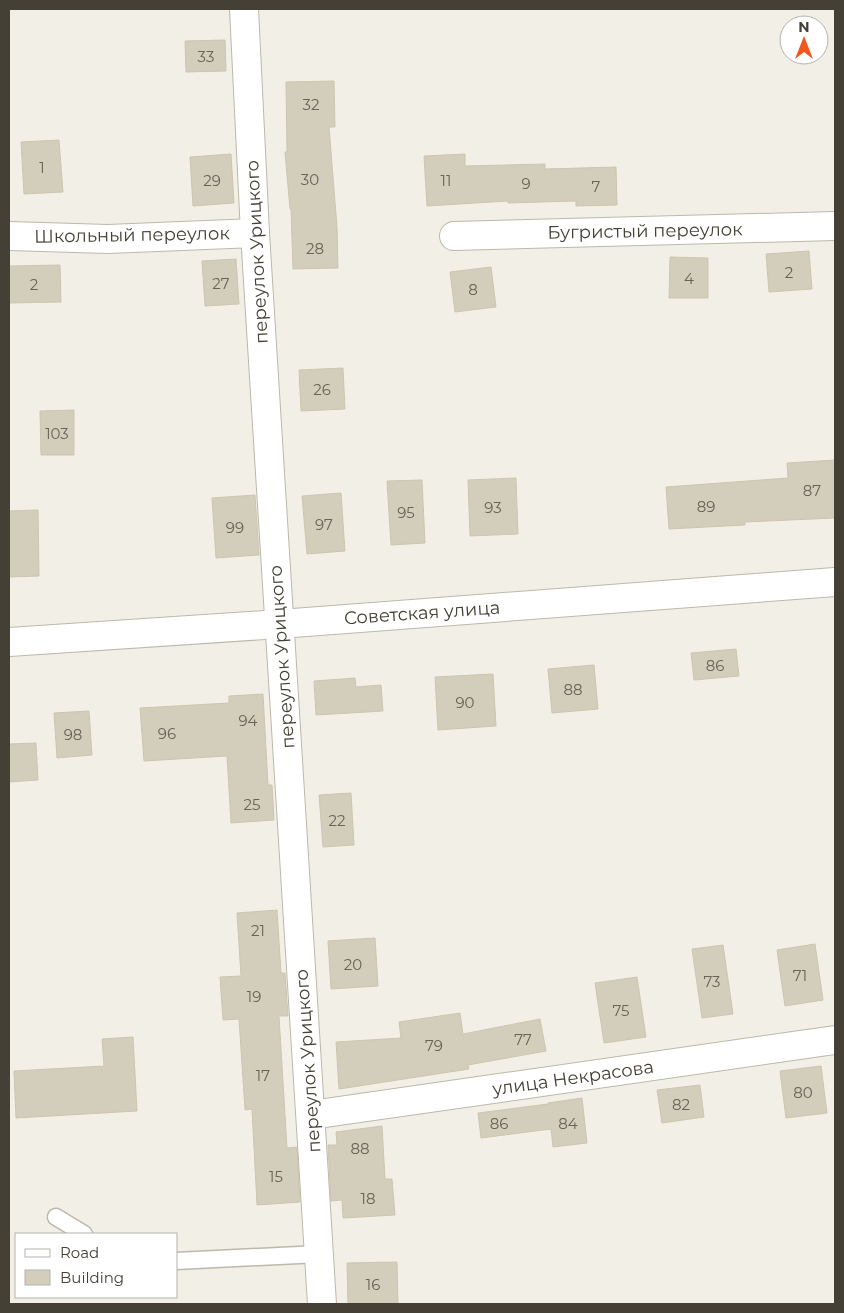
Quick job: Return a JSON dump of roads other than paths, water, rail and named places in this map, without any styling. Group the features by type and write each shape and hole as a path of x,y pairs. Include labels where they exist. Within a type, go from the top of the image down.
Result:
{"street":[{"name":"переулок Урицкого","path":"244,9 255,233 322,1304"},
{"name":"Бугристый переулок","path":"454,236 835,226"},
{"name":"Школьный переулок","path":"9,236 108,239 255,233"},
{"name":"Советская улица","path":"9,642 280,624 835,582"},
{"name":"улица Некрасова","path":"311,1115 835,1040"}],"lane":[{"path":"56,1217 82,1233"},
{"path":"178,1261 320,1254"}]}
